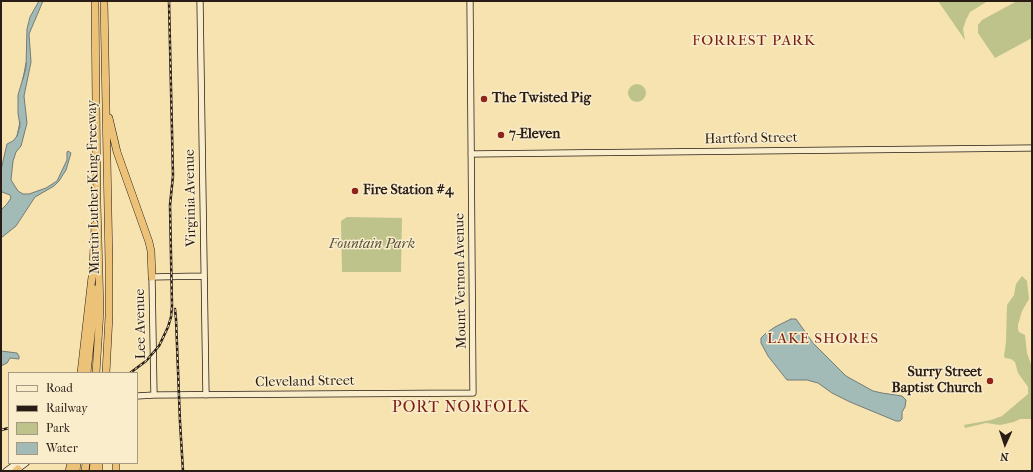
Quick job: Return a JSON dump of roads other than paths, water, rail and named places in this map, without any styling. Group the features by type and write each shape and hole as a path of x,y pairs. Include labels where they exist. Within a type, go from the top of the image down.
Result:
{"highway":[{"name":"Martin Luther King Freeway","path":"96,1 97,203 99,257"},
{"name":"Martin Luther King Freeway","path":"104,1 109,272 106,372"},
{"path":"105,93 117,152 149,242 152,257 152,277"},
{"path":"81,372 91,284 93,238 97,203"},
{"path":"96,370 100,330 99,257"},
{"path":"87,372 99,257"}],"street":[{"name":"Virginia Avenue","path":"200,1 206,395"},
{"name":"Mount Vernon Avenue","path":"470,1 473,392"},
{"name":"Hartford Street","path":"471,154 1032,148"},
{"path":"152,277 203,276"},
{"name":"Lee Avenue","path":"152,277 154,395"},
{"name":"Cleveland Street","path":"138,396 473,392"},
{"path":"6,471 17,469"}],"water":[{"path":"39,1 43,1 29,34 31,62 24,96 27,123 21,146 16,152 13,161 11,180 18,191 23,194 29,194 46,188 57,181 67,160 67,152 68,151 71,153 66,170 59,181 54,186 35,197 16,226 1,238 1,210 11,198 10,195 2,192 1,170 7,144 13,141 17,136 20,126 18,95 26,68 27,29 30,17"},
{"path":"791,319 796,319 813,343 846,376 873,391 902,396 906,400 905,407 902,412 902,419 900,421 896,421 850,402 832,393 818,383 807,380 787,380 768,356 761,343 761,338 775,327"},
{"path":"1,351 17,353 19,359 10,358 7,363 1,366"}],"waterway":[{"path":"23,79 26,63"},
{"path":"17,136 20,122"}],"railway":[{"path":"131,372 146,361 159,346 171,317 170,205 173,176 169,1"},
{"path":"175,309 183,471"},
{"path":"1,430 8,428"}],"place":[{"name":"The Twisted Pig","path":"484,99"},
{"name":"7-Eleven","path":"501,135"},
{"name":"Fire Station #4","path":"355,191"},
{"name":"Surry Street Baptist Church","path":"990,381"}],"district":[{"name":"FORREST PARK","path":"754,41"},
{"name":"LAKE SHORES","path":"823,339"},
{"name":"PORT NORFOLK","path":"461,408"}],"park label":[{"name":"Fountain Park","path":"372,245"}]}
